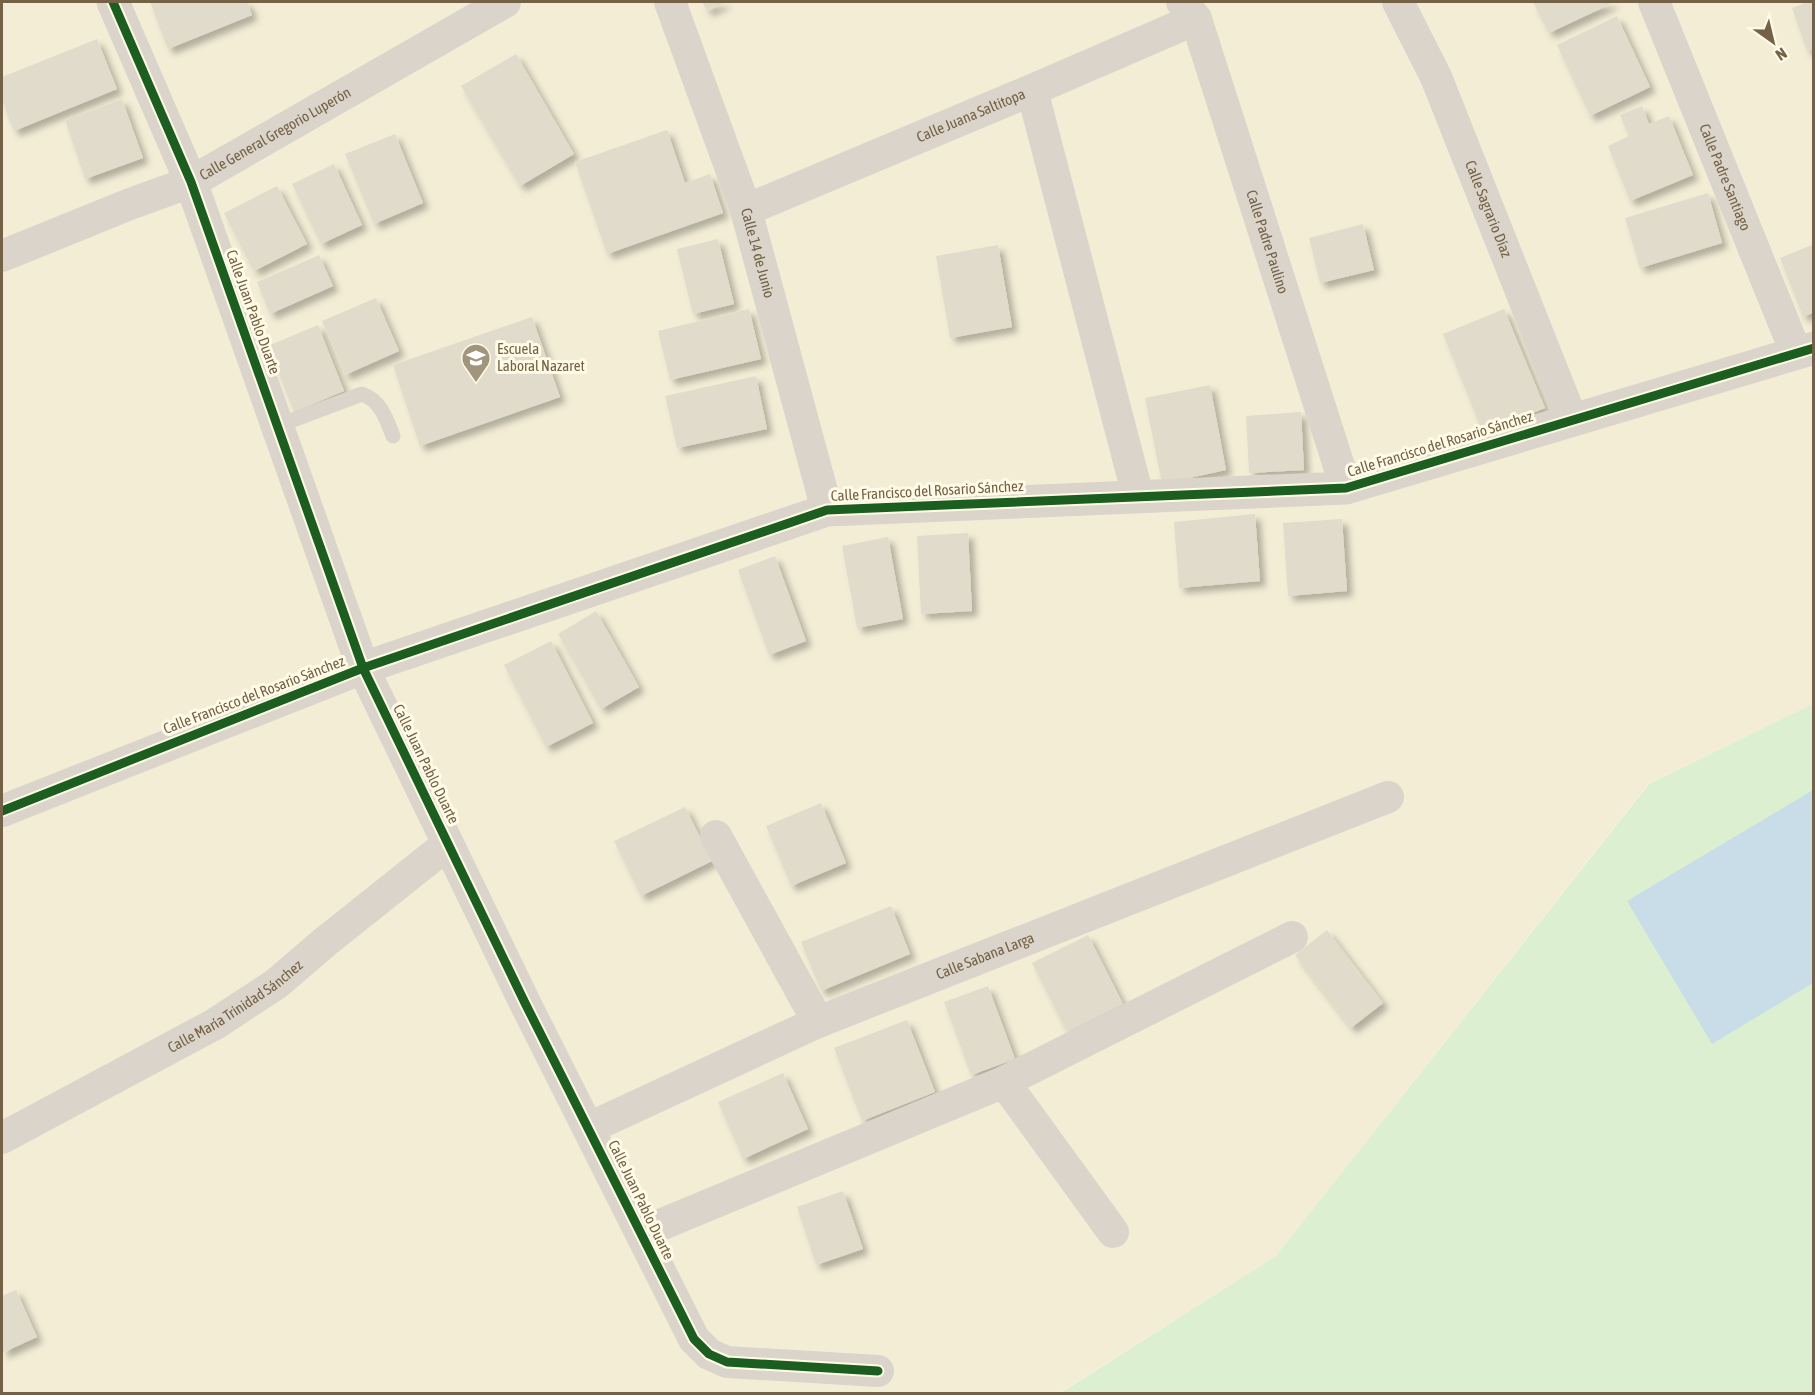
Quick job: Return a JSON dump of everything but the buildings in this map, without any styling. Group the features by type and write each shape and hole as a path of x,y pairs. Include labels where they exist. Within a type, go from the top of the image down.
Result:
{"street":[{"name":"Calle Juan Pablo Duarte","path":"113,2 190,182 363,668 525,1003 694,1339 709,1354 727,1362 878,1371"},
{"name":"Calle General Gregorio Luperón","path":"2,256 190,182 502,2"},
{"name":"Calle 14 de Junio","path":"670,2 746,210 827,510"},
{"name":"Calle Sagrario Díaz","path":"1398,2 1436,77 1572,420"},
{"name":"Calle Padre Santiago","path":"1654,2 1805,351"},
{"name":"Calle Juana Saltitopa","path":"746,210 1032,90 1189,10"},
{"name":"Calle Padre Paulino","path":"1189,10 1346,488"},
{"path":"1032,90 1138,496"},
{"name":"Calle Francisco del Rosario Sánchez","path":"2,811 363,668 827,510 1346,488 1805,351"},
{"name":"Calle Sabana Larga","path":"589,1128 818,1022 1388,797"},
{"path":"716,836 818,1022"},
{"name":"Calle María Trinidad Sánchez","path":"2,1138 215,1024 276,984 448,844"},
{"path":"641,1233 1004,1082 1292,937"},
{"path":"1004,1082 1113,1232"}],"lane":[{"path":"277,426 362,394 373,398 385,416 393,436"}],"shaded area":[{"path":"2,2 1813,2 1813,704 1648,784 1276,1256 1059,1393 2,1394"}],"green space":[{"path":"1813,704 1813,1393 1059,1394 1276,1256 1649,784"}],"water":[{"path":"1813,790 1813,983 1712,1044 1627,901"}],"cycle path":[{"path":"113,2 191,182 363,668 525,1003 694,1339 709,1354 727,1362 878,1371"},
{"path":"2,811 363,668 827,510 1346,488 1814,348"}],"place":[{"name":"Escuela Laboral Nazaret","path":"476,384"}]}
